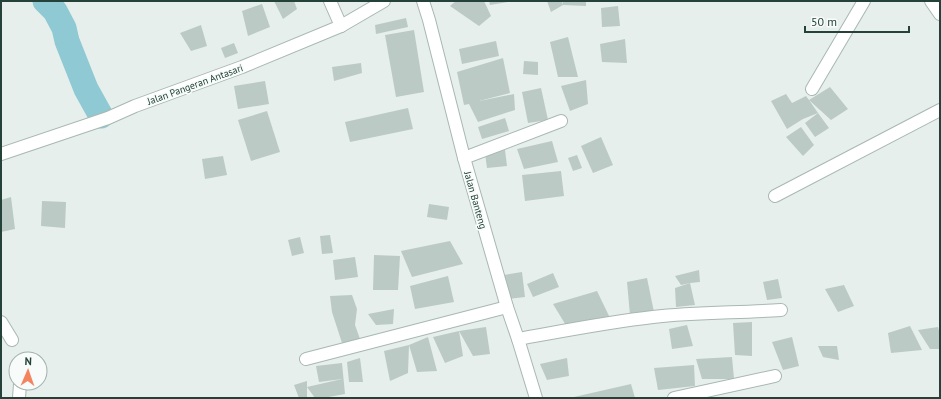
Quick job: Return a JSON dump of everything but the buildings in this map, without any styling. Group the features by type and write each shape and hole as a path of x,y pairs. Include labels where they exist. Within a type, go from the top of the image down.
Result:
{"street":[{"path":"330,1 341,26"},
{"name":"Jalan Pangeran Antasari","path":"1,154 108,118 135,106 242,67 341,26 384,1"},
{"name":"Jalan Banteng","path":"423,1 464,158 507,307 536,398"},
{"path":"812,89 864,1"},
{"path":"931,1 940,14"},
{"path":"775,196 940,110"},
{"path":"464,158 561,121"},
{"path":"306,359 507,307"},
{"path":"518,339 607,323 654,317 684,314 781,310"},
{"path":"1,322 12,340"},
{"path":"674,398 775,376"}],"waterway":[{"path":"45,1 55,11 64,28 67,41 86,89 101,116"}]}
